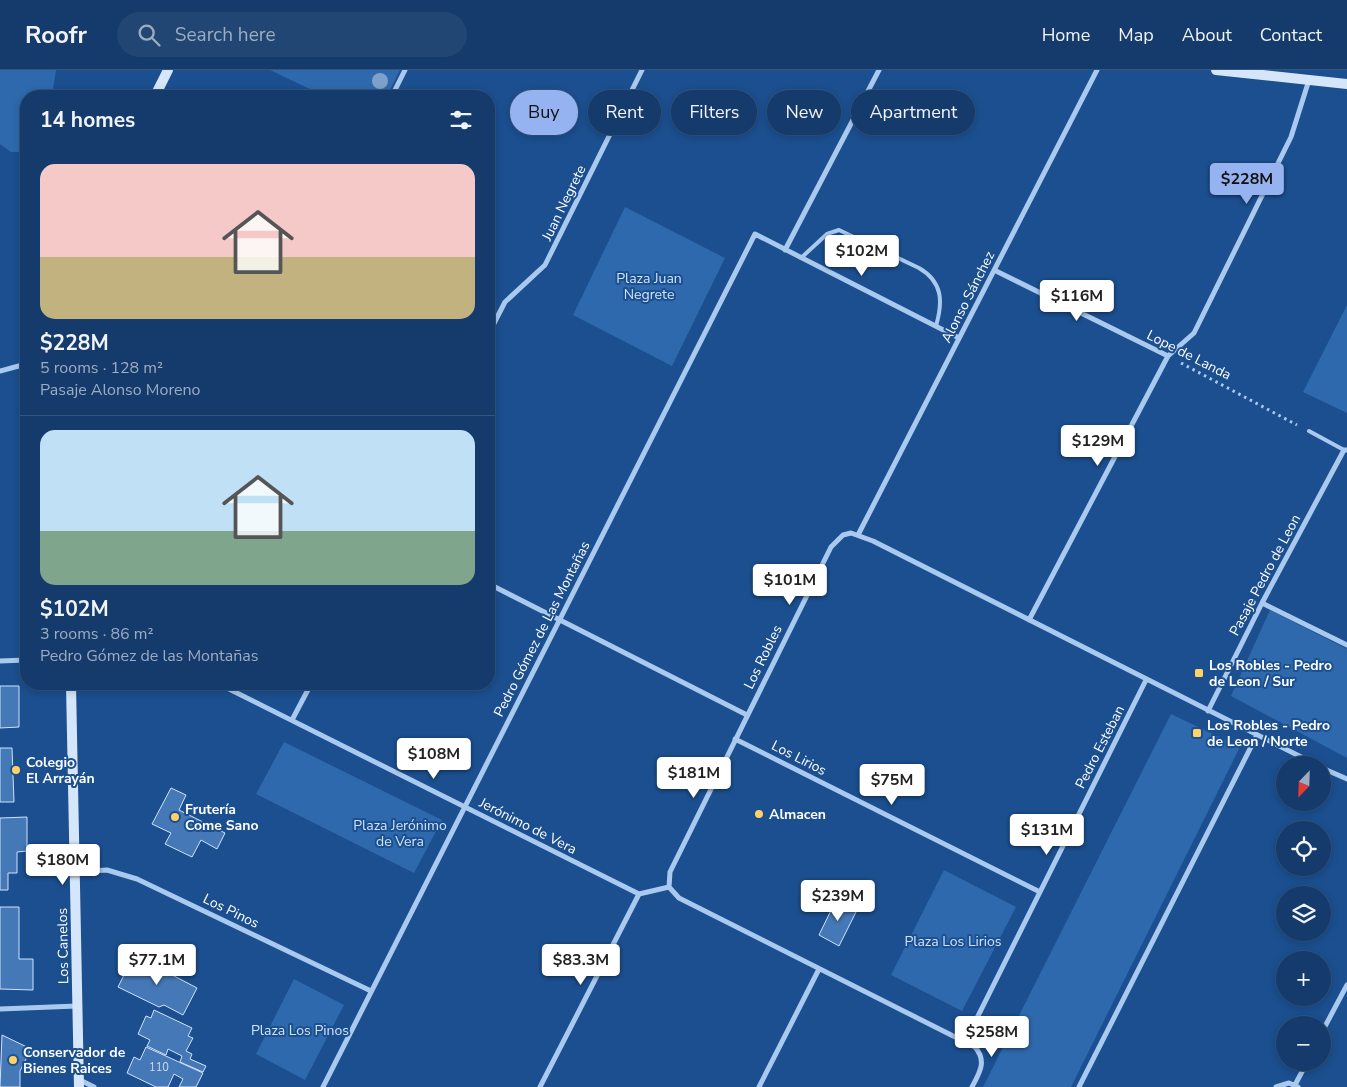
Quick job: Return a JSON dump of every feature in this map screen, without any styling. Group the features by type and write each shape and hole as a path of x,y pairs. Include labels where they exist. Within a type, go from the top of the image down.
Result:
{"street":[{"path":"158,90 168,70"},
{"path":"395,90 406,70"},
{"name":"Juan Negrete","path":"495,321 505,302 545,265 642,70"},
{"path":"879,70 786,250 959,338"},
{"name":"Alonso Sánchez","path":"858,535 1097,70"},
{"path":"1216,70 1347,84"},
{"path":"1029,620 1168,356 1194,332 1291,137 1309,80"},
{"name":"Pedro Gómez de Las Montañas","path":"323,1087 755,234 786,250"},
{"name":"Lope de Landa","path":"994,270 1168,356"},
{"path":"0,371 20,366"},
{"name":"Pasaje Pedro de Leon","path":"1208,711 1262,604 1345,450"},
{"name":"Los Robles","path":"668,887 670,872 830,547 843,535 858,535"},
{"path":"858,535 873,540 1299,756"},
{"path":"495,587 747,716"},
{"path":"1262,604 1347,645"},
{"path":"0,661 20,660"},
{"name":"Pedro Esteban","path":"965,1042 1146,680"},
{"name":"Los Canelos","path":"71,690 79,1083"},
{"name":"Jerónimo de Vera","path":"232,690 639,894"},
{"path":"292,720 308,690"},
{"path":"1079,1087 1257,735"},
{"name":"Los Lirios","path":"736,739 1040,892"},
{"path":"1331,772 1347,779"},
{"name":"Los Pinos","path":"75,872 107,870 130,876 371,992"},
{"path":"540,1087 639,894 668,887 679,898 975,1047 982,1059 980,1071 972,1087"},
{"path":"759,1087 819,969"},
{"path":"1331,1016 1347,985"},
{"path":"0,1009 78,1006"},
{"path":"1276,1087 1282,1084 1297,1086 1303,1071"},
{"path":"79,1083 94,1087"}],"lane":[{"path":"801,258 827,234 839,230 911,264 928,273 939,288 941,304 936,326"},
{"path":"1309,431 1345,450"}],"path":[{"name":"Lope de Landa","path":"1168,356 1309,431"}],"green space":[{"path":"0,70 56,70 53,90 20,90 20,152 11,152 0,144"},
{"path":"270,70 400,70 390,90 312,90"},
{"name":"Plaza Juan Negrete","path":"625,207 725,258 672,366 573,315"},
{"path":"1347,305 1347,413 1303,392"},
{"path":"1270,610 1347,649 1347,758 1231,696"},
{"path":"1171,714 1240,747 1071,1087 983,1087"},
{"name":"Plaza Jerónimo de Vera","path":"284,742 442,820 414,873 256,794"},
{"name":"Plaza Los Lirios","path":"944,870 1016,907 962,1011 891,975"},
{"name":"Plaza Los Pinos","path":"294,979 344,1005 305,1080 256,1054"}],"building":[{"path":"0,686 19,686 19,727 0,728"},
{"path":"0,748 12,748 14,802 0,802"},
{"name":"Frutería Come Sano","path":"171,788 186,795 179,810 225,833 217,849 201,840 192,857 165,844 171,833 152,824"},
{"path":"27,817 27,851 17,852 17,873 8,873 8,890 0,890 0,818"},
{"path":"837,898 858,908 839,946 819,935"},
{"path":"0,907 19,907 19,959 33,959 33,990 0,989"},
{"path":"134,955 197,988 183,1015 164,1005 159,1007 118,987"},
{"path":"154,1010 192,1028 188,1036 193,1038 186,1051 192,1054 190,1059 206,1066 203,1072 180,1062 182,1056 168,1049 166,1055 147,1046 150,1040 138,1034 146,1016 151,1018"},
{"name":"Conservador de Bienes Raices","path":"2,1035 31,1049 20,1071 20,1087 0,1087"},
{"path":"146,1047 203,1073 196,1087 179,1087 183,1079 174,1074 168,1087 156,1087 127,1073 134,1057 140,1060"}],"place":[{"name":"Los Robles - Pedro de Leon / Sur","path":"1199,673"},
{"name":"Los Robles - Pedro de Leon / Norte","path":"1197,733"},
{"name":"Colegio El Arrayán","path":"16,770"},
{"name":"Almacen","path":"759,814"},
{"name":"Frutería Come Sano","path":"175,817"},
{"name":"Conservador de Bienes Raices","path":"13,1060"}]}
